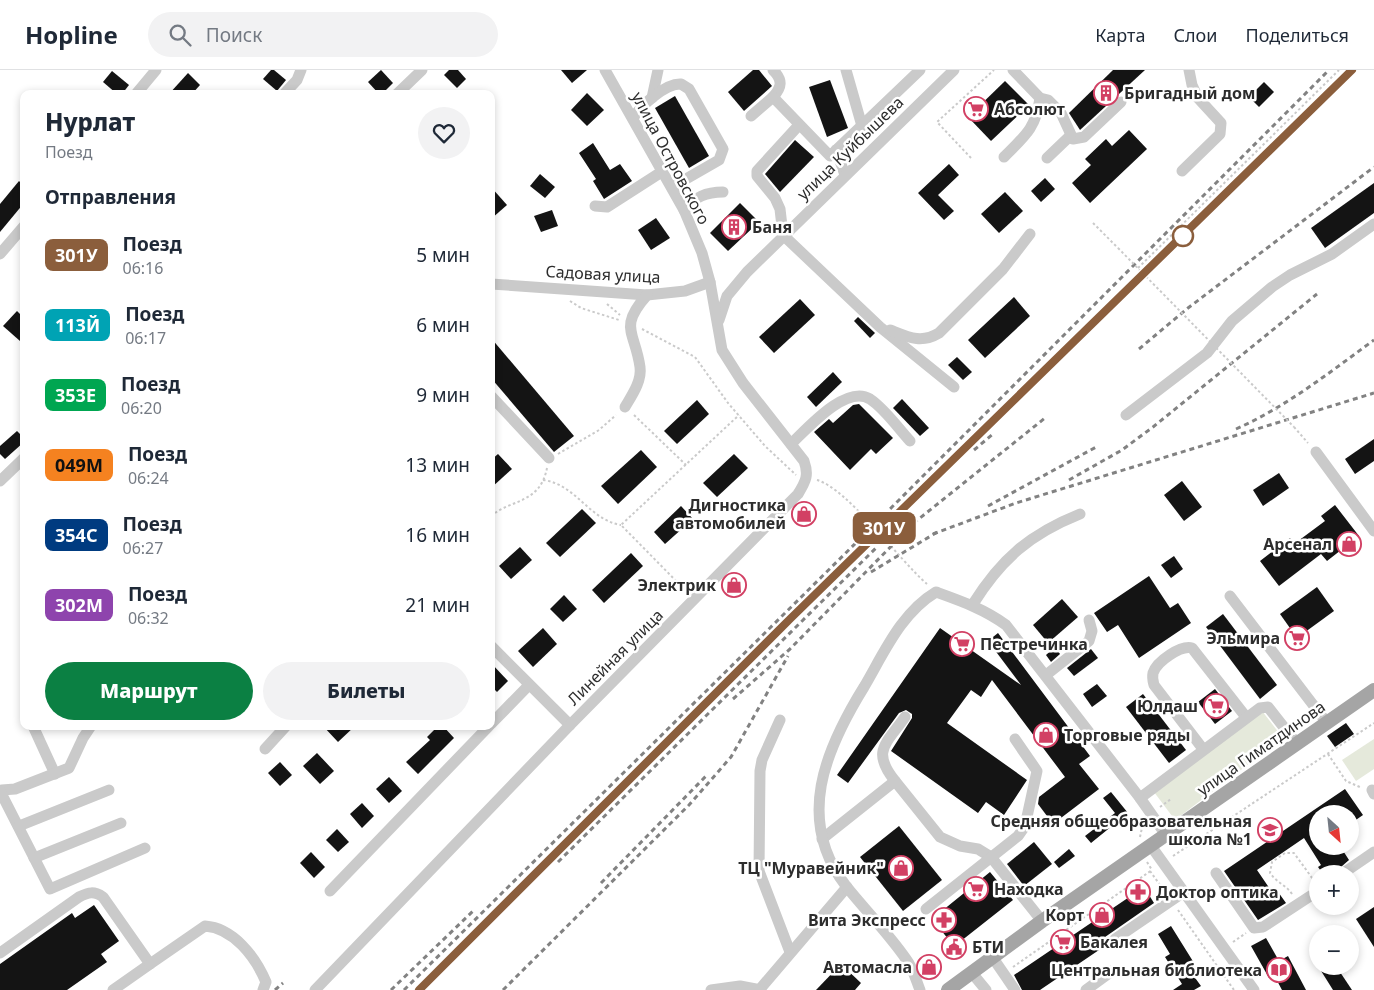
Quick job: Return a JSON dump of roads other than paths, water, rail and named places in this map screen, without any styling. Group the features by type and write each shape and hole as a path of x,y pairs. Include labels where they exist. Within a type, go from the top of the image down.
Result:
{"main road":[{"name":"улица Гиматдинова","path":"948,990 1042,921 1374,690"}],"street":[{"path":"139,90 156,70"},
{"path":"288,90 297,80 301,70"},
{"path":"401,90 422,70"},
{"name":"улица Островского","path":"605,70 684,210 702,253 718,321"},
{"path":"652,98 658,70"},
{"path":"751,116 773,98 780,89 780,77 773,70"},
{"path":"846,70 862,126"},
{"path":"773,98 830,156 920,70"},
{"name":"улица Куйбышева","path":"718,321 727,296 783,235 954,70"},
{"path":"1013,70 1040,98 1048,100 1061,113 1070,136 1077,140 1084,138 1121,102"},
{"path":"1182,170 1220,134 1222,129 1221,123 1195,92 1189,70"},
{"path":"632,118 652,98 676,84 685,86 723,149 720,160 672,187"},
{"path":"1004,157 1034,125 1038,115 1040,98"},
{"path":"799,125 757,171 757,176 775,198 780,209 783,235 880,326 954,387"},
{"path":"1047,158 1070,136"},
{"path":"836,150 844,175"},
{"path":"595,206 606,207 663,171"},
{"path":"684,210 701,195 723,192"},
{"path":"1126,414 1207,354 1232,321 1272,287 1290,275 1332,254 1374,224"},
{"path":"0,254 20,231"},
{"path":"880,326 916,340 931,338 1004,269 1030,234"},
{"name":"Садовая улица","path":"495,284 647,295 685,291 710,282"},
{"path":"625,406 638,384 640,368 630,333 630,323 634,309 647,295"},
{"path":"718,321 722,350 744,384 791,444 829,408 857,396 871,400 910,441"},
{"path":"495,400 549,458"},
{"name":"Линейная улица","path":"315,990 570,725 798,494 807,479 807,470 804,461 791,444"},
{"path":"1316,452 1374,531"},
{"path":"0,481 20,462"},
{"path":"973,604 988,580 1007,558 1021,546 1053,525 1080,514"},
{"path":"920,990 907,960 847,887 832,864 822,839 818,814 821,781 844,719 910,611 936,592 973,604 1006,625 1140,798 1166,835"},
{"path":"1230,596 1327,723"},
{"path":"1046,675 1089,641 1092,631 1089,620"},
{"path":"1203,749 1154,686 1153,672 1157,666 1180,649 1192,648 1246,717"},
{"path":"495,650 570,725"},
{"path":"495,720 530,684"},
{"path":"1140,798 1255,710 1268,707 1297,744"},
{"path":"905,717 882,750 882,762 940,837 960,846 978,849 991,857 1042,921"},
{"path":"780,720 762,760 760,771 760,871 790,952"},
{"path":"35,730 55,774"},
{"path":"89,730 83,738 72,765 55,774 15,789 1,790 18,826 47,887 53,889 145,848"},
{"path":"265,749 282,730"},
{"path":"330,891 485,730"},
{"path":"926,909 1022,831 1037,782 1036,767 1015,739"},
{"path":"822,839 895,781"},
{"path":"18,826 109,790"},
{"path":"34,858 121,822"},
{"path":"1151,846 1224,948 1250,989"},
{"path":"1355,865 1374,852"},
{"path":"1216,873 1254,928 1264,927 1309,897"},
{"path":"710,990 740,986 761,990 790,952 847,887"},
{"path":"0,952 88,892 97,893 103,897 150,964"},
{"path":"1115,939 1184,892"},
{"path":"113,990 205,926 216,927 236,938 263,974 266,982 263,990"},
{"path":"993,958 1015,990"},
{"path":"1086,990 1112,972"},
{"path":"972,973 986,990"}],"railway":[{"path":"404,990 872,527 1329,70"},
{"path":"419,990 791,618 1352,70"},
{"path":"1139,349 1188,308 1374,167"},
{"path":"1069,480 1122,450 1153,427 1317,294"},
{"path":"1236,429 1290,400 1374,340"},
{"path":"933,534 1016,503 1374,393"},
{"path":"733,699 790,649 915,522 1045,418"},
{"path":"974,450 993,434"},
{"path":"988,506 1098,446"},
{"path":"871,572 939,531"},
{"path":"558,862 878,546"},
{"path":"503,990 689,805 731,757 788,656"},
{"path":"601,883 706,776"},
{"path":"391,990 473,911"},
{"path":"275,990 283,983"}],"train":[{"name":"301У","path":"419,990 791,618 1256,166 1352,70"}],"place":[{"name":"Бригадный дом","path":"1106,93"},
{"name":"Абсолют","path":"976,109"},
{"name":"Баня","path":"734,227"},
{"name":"Дигностика автомобилей","path":"804,514"},
{"name":"Арсенал","path":"1349,544"},
{"name":"Электрик","path":"734,585"},
{"name":"Эльмира","path":"1297,638"},
{"name":"Пестречинка","path":"962,644"},
{"name":"Юлдаш","path":"1216,706"},
{"name":"Торговые ряды","path":"1046,735"},
{"name":"Средняя общеобразовательная школа №1","path":"1270,830"},
{"name":"ТЦ \"Муравейник\"","path":"901,868"},
{"name":"Находка","path":"976,889"},
{"name":"Доктор оптика","path":"1138,892"},
{"name":"Корт","path":"1102,915"},
{"name":"Вита Экспресс","path":"944,920"},
{"name":"Бакалея","path":"1063,942"},
{"name":"БТИ","path":"954,947"},
{"name":"Автомасла","path":"929,967"},
{"name":"Центральная библиотека","path":"1279,970"}]}
